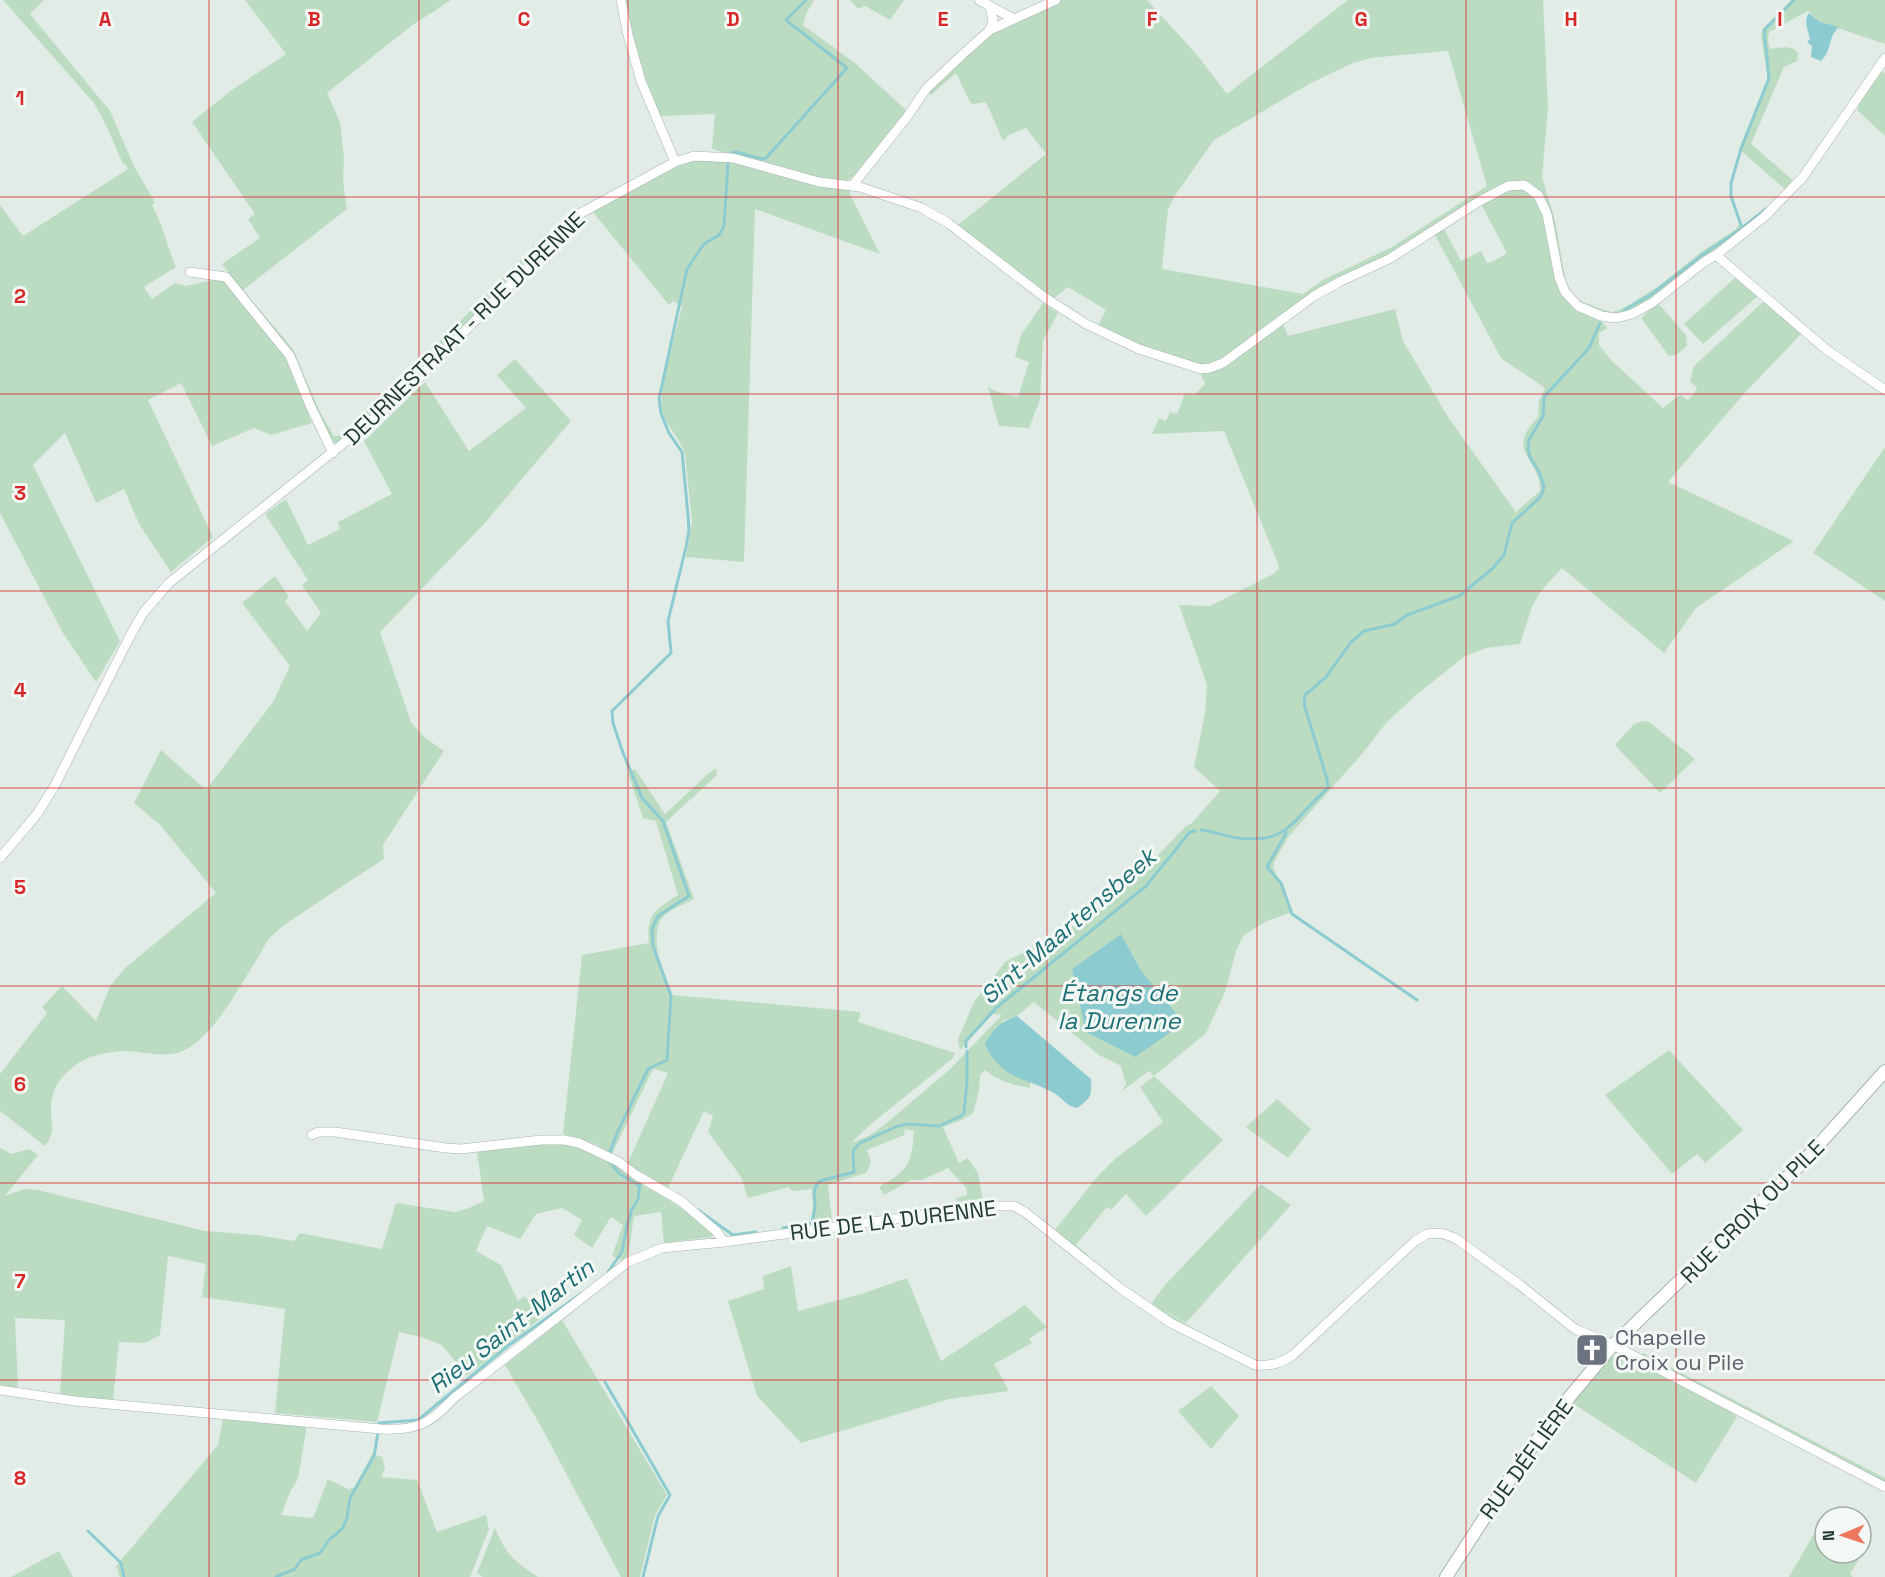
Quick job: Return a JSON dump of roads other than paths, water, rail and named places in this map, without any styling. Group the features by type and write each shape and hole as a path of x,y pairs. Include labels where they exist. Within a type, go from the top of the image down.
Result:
{"street":[{"path":"621,0 628,35 642,81 675,162"},
{"path":"980,0 1014,19"},
{"path":"852,186 902,124 926,88 990,30 1056,0"},
{"path":"990,6 993,21 990,30"},
{"path":"1885,58 1803,177 1764,217 1716,255 1827,350 1885,390"},
{"name":"DEURNESTRAAT - RUE DURENNE","path":"0,858 37,814 54,787 128,640 155,598 196,560 333,453 415,382 581,213 675,162 694,156 725,157 819,183 852,186 922,208 940,218 1044,297 1095,330 1139,349 1197,368 1210,368 1223,363 1326,288 1389,259 1485,197 1514,184 1533,190 1542,202 1550,226 1559,277 1567,296 1585,310 1610,317 1632,314 1652,303 1716,255"},
{"path":"190,272 226,277 276,337 296,367 310,405 333,453"},
{"name":"RUE CROIX OU PILE","path":"1613,1345 1805,1160 1885,1071"},
{"path":"312,1135 318,1132 335,1132 460,1149 541,1140 564,1140 590,1147 681,1201 724,1242"},
{"name":"RUE DE LA DURENNE","path":"0,1390 75,1401 381,1429 414,1429 442,1411 454,1398 628,1262 662,1248 724,1242 990,1206 1014,1206 1025,1212 1120,1288 1171,1323 1255,1365 1270,1366 1281,1363 1293,1355 1415,1241 1427,1234 1441,1233 1455,1238 1520,1285 1575,1329 1613,1345"},
{"path":"1613,1345 1885,1486"},
{"name":"RUE DÉFLIÈRE","path":"1446,1577 1520,1463 1567,1400 1613,1345"}],"water":[{"path":"1809,13 1820,22 1839,27 1821,61 1811,57 1812,46 1807,42 1810,39 1806,22"},
{"name":"Étangs de la Durenne","path":"1121,934 1142,972 1184,1023 1135,1057 1086,1032 1072,969"},
{"name":"Étangs de la Durenne","path":"1017,1016 1091,1079 1090,1096 1077,1108 1069,1105 1057,1095 1009,1073 989,1052 985,1044 991,1034 1002,1023"}],"waterway":[{"path":"731,153 766,158 847,68 786,20 806,0"},
{"path":"1624,310 1649,296 1742,228 1731,196 1731,183 1741,149 1769,78 1764,30 1794,0"},
{"path":"610,1152 648,1069 667,1060 671,996 653,946 652,929 658,916 689,896 663,821 642,798 623,753 613,723 612,711 671,653 668,621 689,530 682,452 669,433 661,413 659,399 687,269 704,244 719,235 724,226 728,164"},
{"path":"1742,228 1767,208"},
{"path":"1201,830 1238,838 1269,837 1289,827 1326,790 1327,779 1304,704 1305,695 1326,677 1351,642 1364,631 1395,624 1407,615 1459,596 1492,569 1504,555 1512,523 1541,496 1544,487 1528,449 1529,440 1543,416 1544,397 1589,348 1600,323"},
{"path":"1285,830 1286,833 1267,867 1281,883 1292,914 1417,1000"},
{"name":"Sint-Maartensbeek","path":"966,1047 966,1041 996,1008 1146,886 1190,832 1195,831"},
{"path":"783,1228 812,1223 815,1207 814,1190 817,1184 820,1181 854,1172 854,1149 860,1143 898,1126 908,1124 939,1126 961,1116 964,1113 967,1081 967,1051"},
{"path":"609,1161 620,1174 638,1185"},
{"name":"Rieu Saint-Martin","path":"608,1272 622,1252 627,1225 632,1209 638,1200 640,1183"},
{"name":"Rieu Saint-Martin","path":"698,1210 733,1235 756,1232"},
{"name":"Rieu Saint-Martin","path":"379,1423 418,1420 509,1345 582,1293"},
{"path":"605,1382 670,1495 658,1516 643,1577"},
{"name":"Rieu Saint-Martin","path":"276,1577 295,1569 301,1560 320,1553 329,1540 342,1529 347,1518 350,1498 374,1456 378,1433"},
{"name":"Sint-Maartensbeek","path":"88,1531 121,1563 124,1577"}],"place":[{"name":"Chapelle Croix ou Pile","path":"1592,1350"}]}
